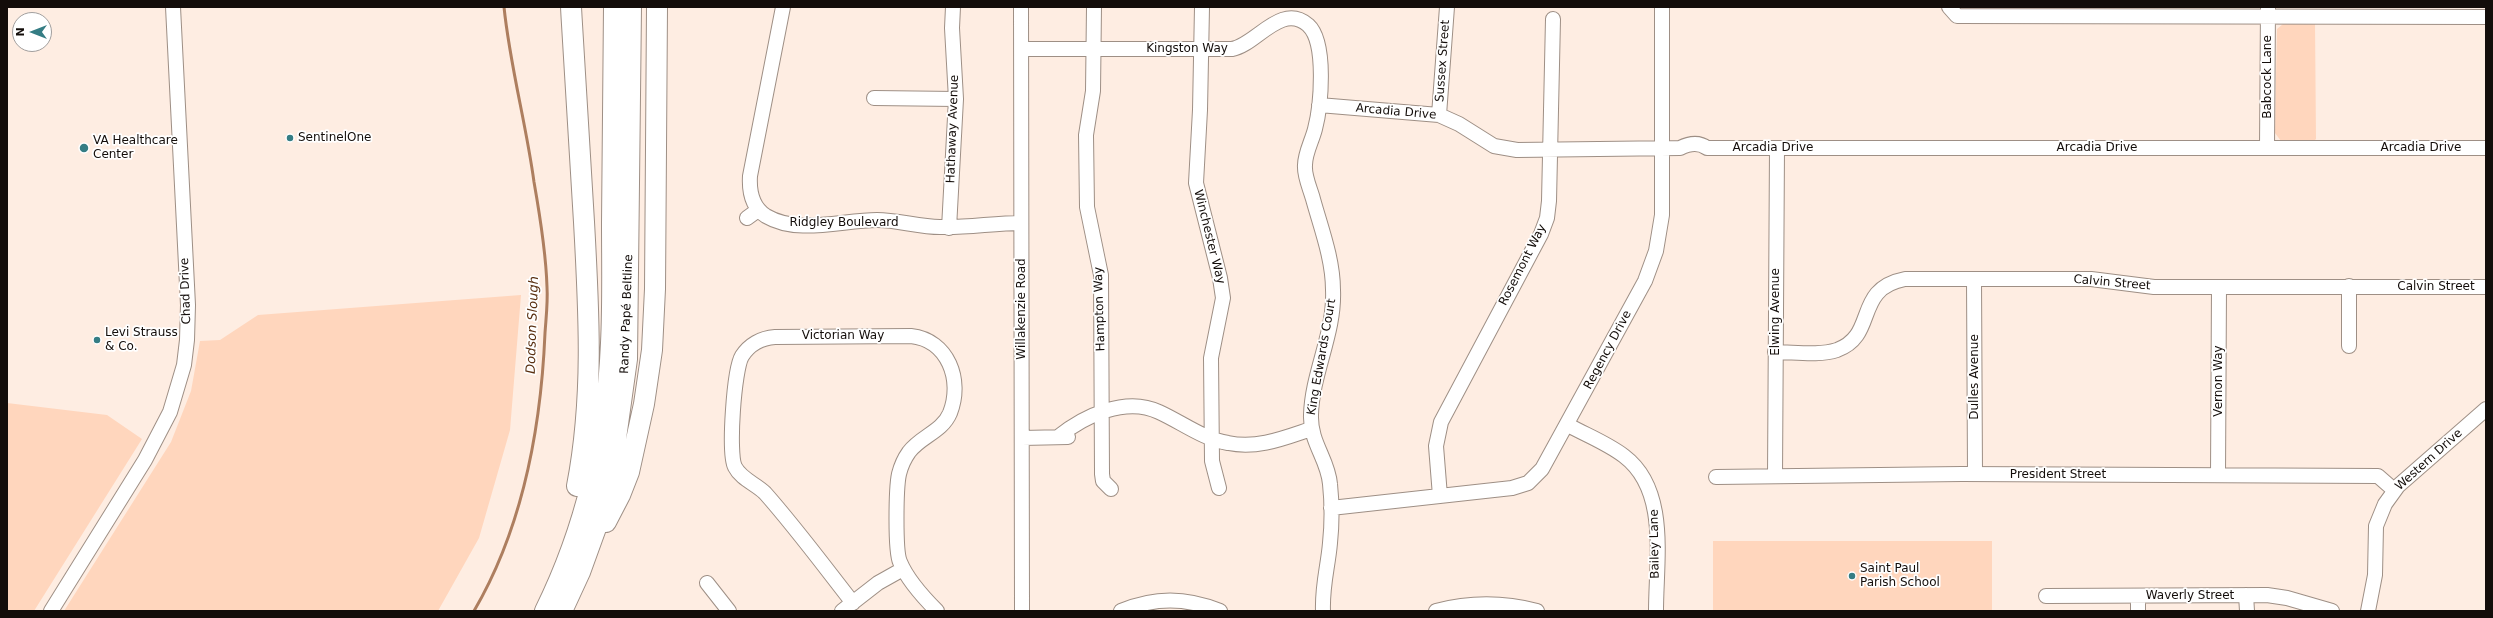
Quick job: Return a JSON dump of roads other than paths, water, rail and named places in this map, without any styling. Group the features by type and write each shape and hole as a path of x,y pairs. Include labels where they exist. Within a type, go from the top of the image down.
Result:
{"highway":[{"path":"535,611 551,580 572,509 585,446 589,395 588,291 571,7"},
{"path":"602,7 603,28 613,70"},
{"name":"Randy Papé Beltline","path":"545,611 575,542 598,453 606,404 611,343 614,7"},
{"name":"Randy Papé Beltline","path":"562,611 580,572 601,514 612,467 628,359 631,7"},
{"path":"590,545 608,520 629,472 644,404 652,350 655,289 657,10"}],"street":[{"name":"Chad Drive","path":"51,611 160,434 178,391 184,365 187,340 188,305 173,7"},
{"path":"747,218 758,210 751,196 750,176 783,7"},
{"name":"Hathaway Avenue","path":"948,228 956,99 952,28 953,7"},
{"name":"Willakenzie Road","path":"1021,7 1022,611"},
{"name":"Hampton Way","path":"1094,7 1093,95 1086,135 1087,207 1101,275 1096,415 1103,481 1111,489"},
{"name":"Winchester Way","path":"1202,7 1200,110 1196,183 1220,278 1223,298 1212,351 1213,467 1219,488"},
{"name":"Sussex Street","path":"1439,115 1447,7"},
{"name":"Regency Drive","path":"1331,508 1506,489 1528,483 1542,469 1568,425 1646,281 1653,262 1661,223 1662,7"},
{"path":"1949,7 1957,16 2268,12 2486,17"},
{"name":"Babcock Lane","path":"2267,147 2268,12"},
{"name":"Rosemont Way","path":"1440,496 1436,446 1441,422 1544,226 1549,201 1553,19"},
{"name":"Kingston Way","path":"1021,49 1201,49 1241,47 1275,22 1284,20 1311,20 1318,46 1320,105"},
{"path":"874,98 956,99"},
{"name":"Arcadia Drive","path":"1320,105 1439,115 1460,124 1500,148 1551,150 1680,148 1687,144 1701,144 1707,148 2486,148"},
{"name":"King Edwards Court","path":"1320,105 1305,170 1330,262 1334,296 1330,326 1312,403 1311,429 1329,477 1331,508 1330,542 1323,582 1322,611"},
{"name":"Elwing Avenue","path":"1775,475 1776,148"},
{"name":"Ridgley Boulevard","path":"758,210 774,220 792,224 822,225 878,220 948,228 994,223 1022,223"},
{"name":"Dulles Avenue","path":"1974,279 1975,474"},
{"name":"Calvin Street","path":"1775,352 1828,352 1846,346 1861,330 1873,296 1879,289 1895,281 2091,279 2139,286 2486,287"},
{"path":"2349,286 2349,346"},
{"name":"Vernon Way","path":"2218,475 2219,287"},
{"name":"Victorian Way","path":"848,607 765,493 740,473 734,464 731,446 737,368 742,356 757,342 775,337 911,336 929,341 946,354 952,367 954,383 950,414 938,430 912,448 904,459 899,474 898,552 903,568 936,611"},
{"path":"1022,438 1070,437 1085,428 1096,415 1124,407 1147,407 1212,440 1240,445 1257,445 1311,429"},
{"name":"Western Drive","path":"2368,611 2375,575 2376,526 2385,504 2394,490 2485,412"},
{"name":"Bailey Lane","path":"1568,425 1625,456 1638,469 1648,486 1656,513 1656,611"},
{"name":"President Street","path":"1716,477 1775,475 1975,474 2378,476 2394,490"},
{"path":"848,607 881,581 903,568"},
{"path":"707,583 729,611"},
{"path":"2246,595 2247,611"},
{"name":"Waverly Street","path":"2046,596 2246,595 2279,597 2332,611"},
{"path":"2138,596 2138,611"},
{"path":"1121,611 1143,603 1172,599 1190,601 1220,611"},
{"path":"1436,611 1480,603 1509,605 1537,611"}],"waterway":[{"name":"Dodson Slough","path":"474,611 491,579 505,546 517,512 526,477 539,405 547,304 545,261 540,221 527,138 510,51 504,7"}],"place":[{"name":"SentinelOne","path":"290,138"},
{"name":"VA Healthcare Center","path":"84,148"},
{"name":"Levi Strauss & Co.","path":"97,340"},
{"name":"Saint Paul Parish School","path":"1852,576"}]}
